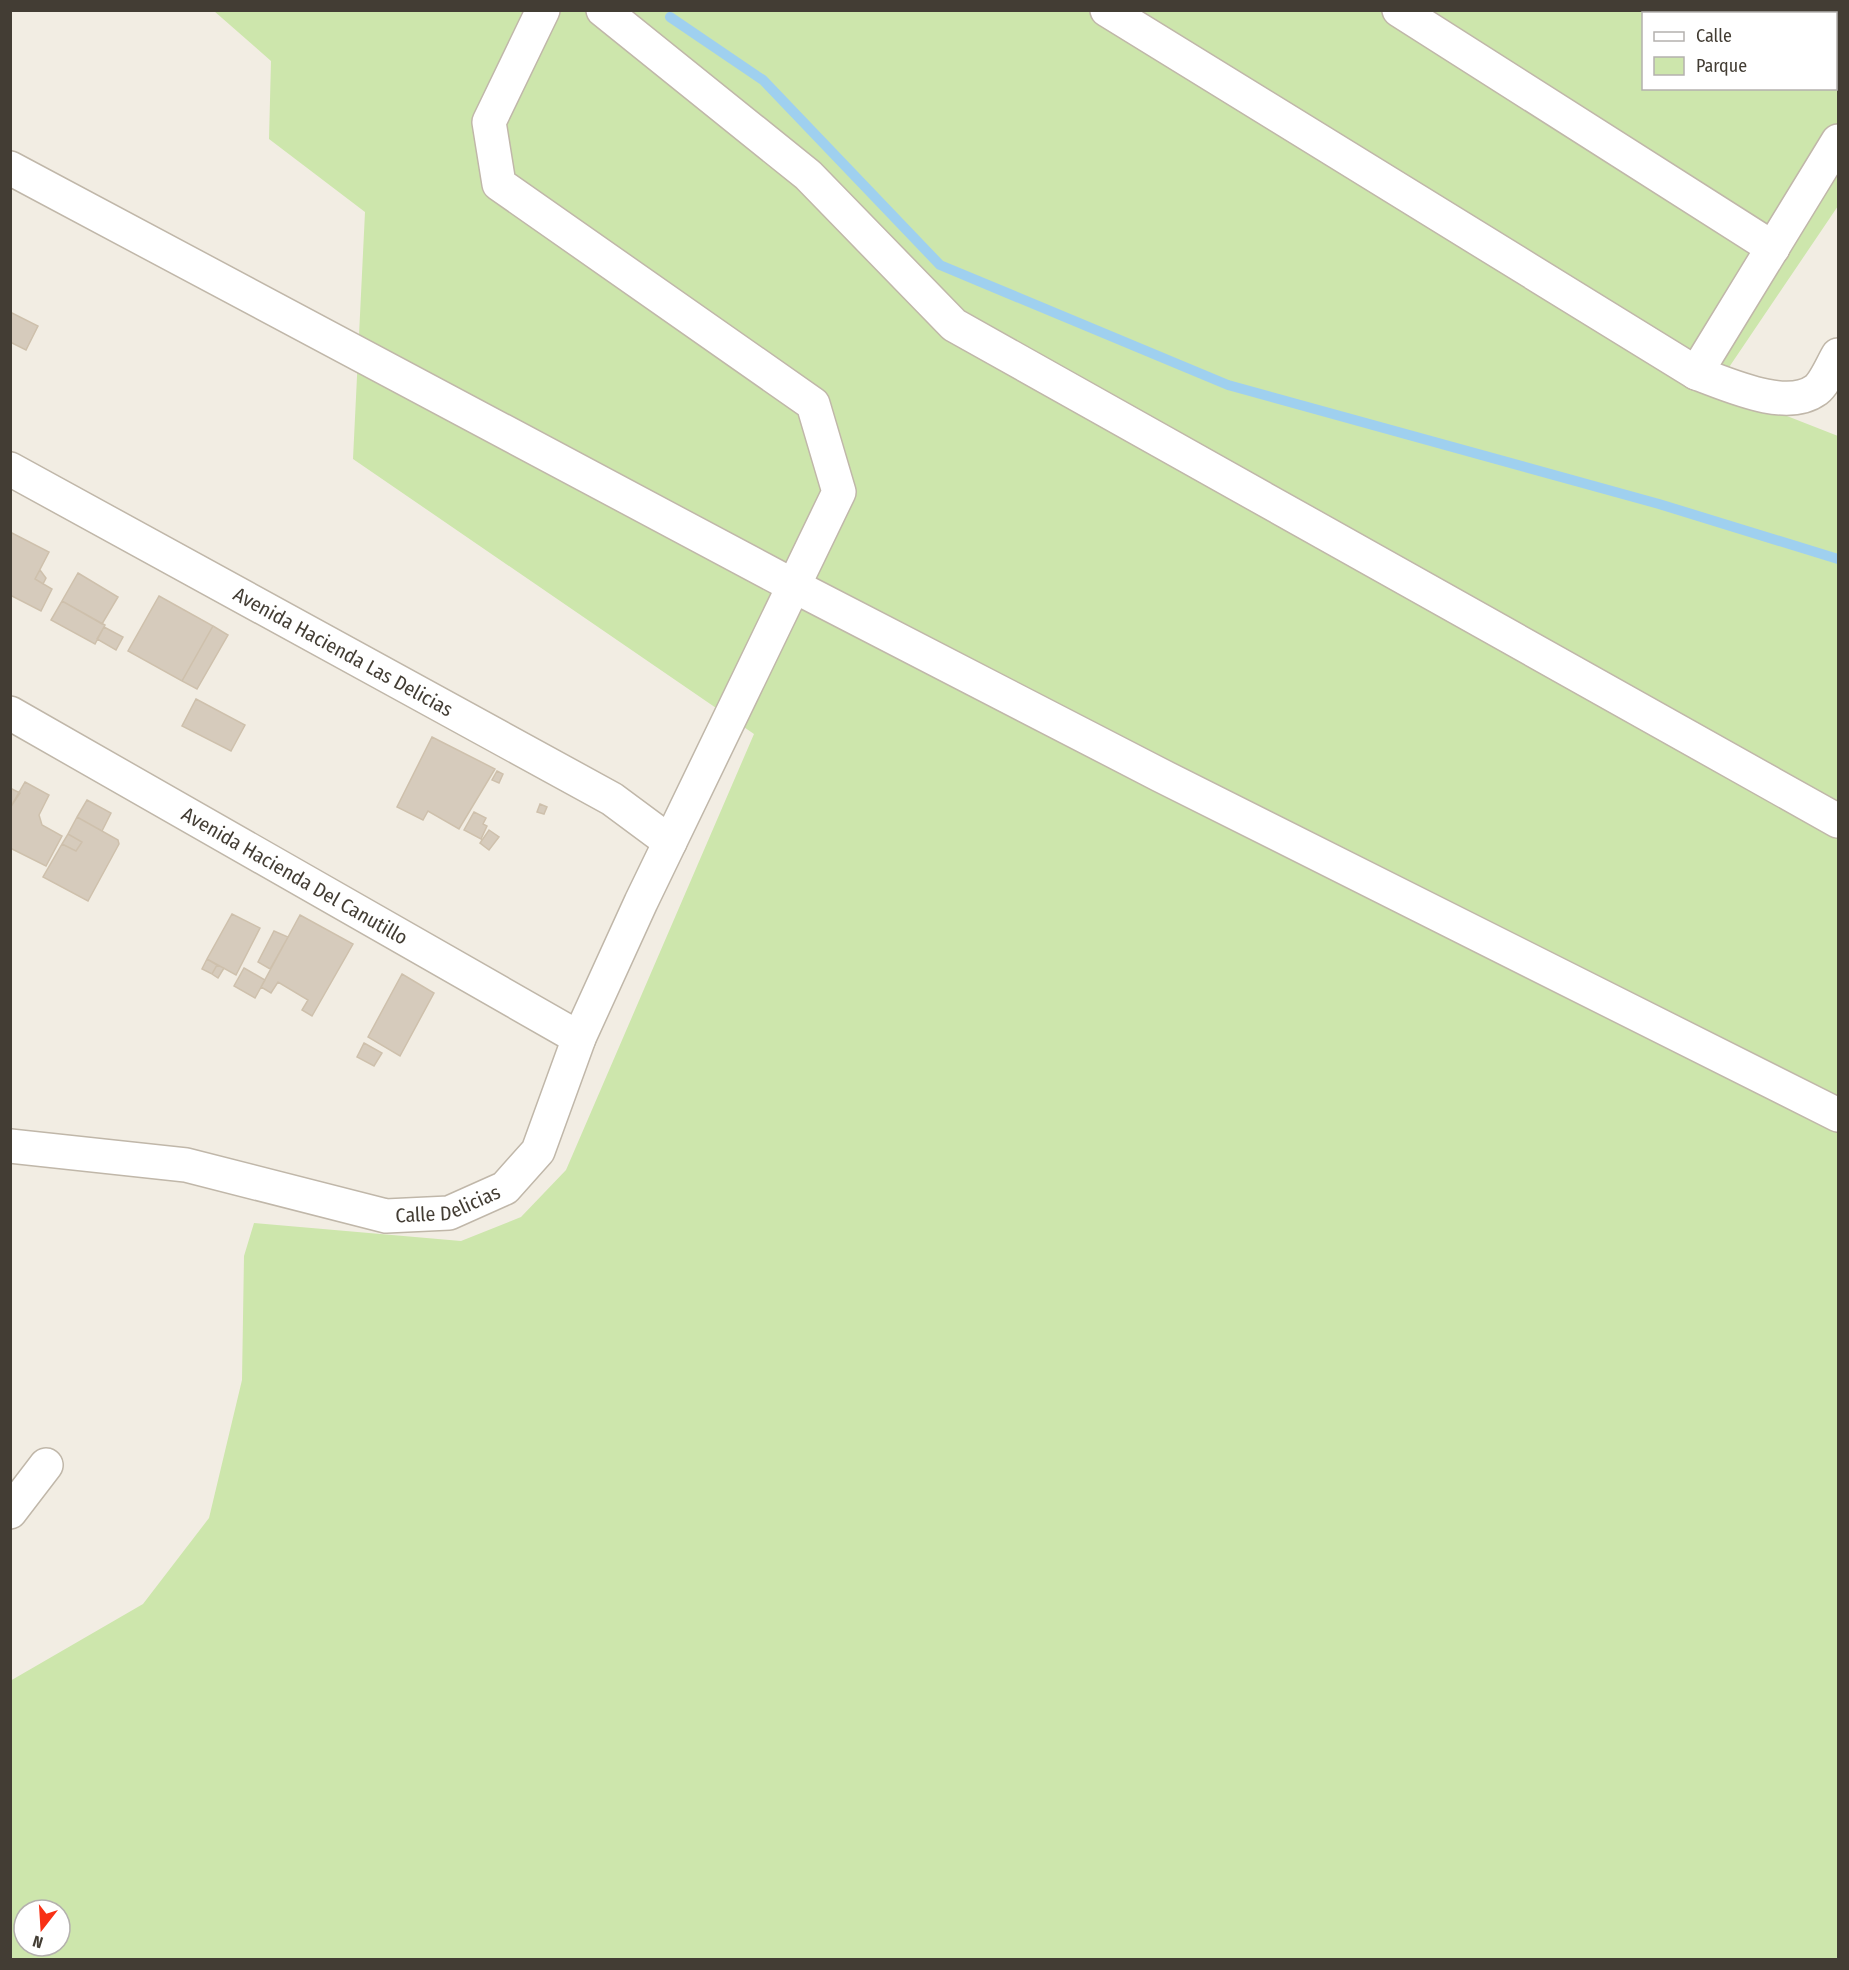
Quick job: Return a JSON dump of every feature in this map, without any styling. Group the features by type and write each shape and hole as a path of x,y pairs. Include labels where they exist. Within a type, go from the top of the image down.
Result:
{"street":[{"name":"Calle Delicias","path":"10,1146 186,1165 386,1215 449,1213 505,1188 538,1151 579,1038 670,842 839,492 813,404 499,184 489,122 543,10"},
{"path":"603,10 808,175 954,325 1839,821"},
{"path":"1107,10 1696,373 1754,393 1788,400 1816,390 1839,355"},
{"path":"1399,10 1773,248"},
{"path":"1696,373 1839,141"},
{"path":"10,168 794,586 1160,775 1839,1115"},
{"name":"Avenida Hacienda Las Delicias","path":"10,469 612,799 670,842"},
{"name":"Avenida Hacienda Del Canutillo","path":"10,713 579,1038"},
{"path":"10,1512 46,1465"}],"green space":[{"path":"214,11 1838,11 1838,206 1715,388 1838,436 1838,1959 11,1959 10,1681 143,1604 209,1518 242,1380 244,1256 254,1223 461,1241 521,1217 566,1170 754,734 353,459 365,212 269,139 271,61"}],"building":[{"path":"10,312 38,326 26,350 10,342"},
{"path":"10,532 49,552 35,579 52,589 41,611 10,595"},
{"path":"40,570 46,578 43,584 35,579"},
{"path":"78,573 118,597 102,624 62,601"},
{"path":"159,596 213,626 182,681 128,651"},
{"path":"62,601 105,625 95,644 51,620"},
{"path":"213,626 228,635 197,689 182,681"},
{"path":"104,627 123,637 116,650 97,639"},
{"path":"196,699 245,725 231,751 182,726"},
{"path":"432,737 495,769 459,829 428,811 423,820 397,807"},
{"path":"497,771 503,774 499,783 492,780"},
{"path":"25,782 49,795 39,815 42,825 62,836 46,866 10,848 10,808"},
{"path":"10,788 20,793 10,808"},
{"path":"87,800 111,813 102,831 77,817"},
{"path":"540,804 547,807 544,814 537,812"},
{"path":"474,812 486,818 483,824 487,826 481,839 464,830"},
{"path":"77,817 118,840 119,844 88,901 43,877 62,844 76,851 82,842 68,834"},
{"path":"489,830 499,837 489,850 480,843"},
{"path":"68,834 82,842 76,851 62,844"},
{"path":"232,914 260,928 236,975 207,959"},
{"path":"300,915 353,944 312,1016 302,1010 308,1000 278,982 271,993 261,987"},
{"path":"274,931 288,937 270,969 258,962"},
{"path":"207,959 217,965 212,974 202,969"},
{"path":"217,965 224,968 218,978 212,974"},
{"path":"244,968 265,980 255,998 234,986"},
{"path":"402,974 434,993 400,1056 368,1037"},
{"path":"364,1043 382,1053 374,1066 357,1057"}],"waterway":[{"path":"670,17 763,80 940,265 1228,385 1659,504 1838,559"}]}
